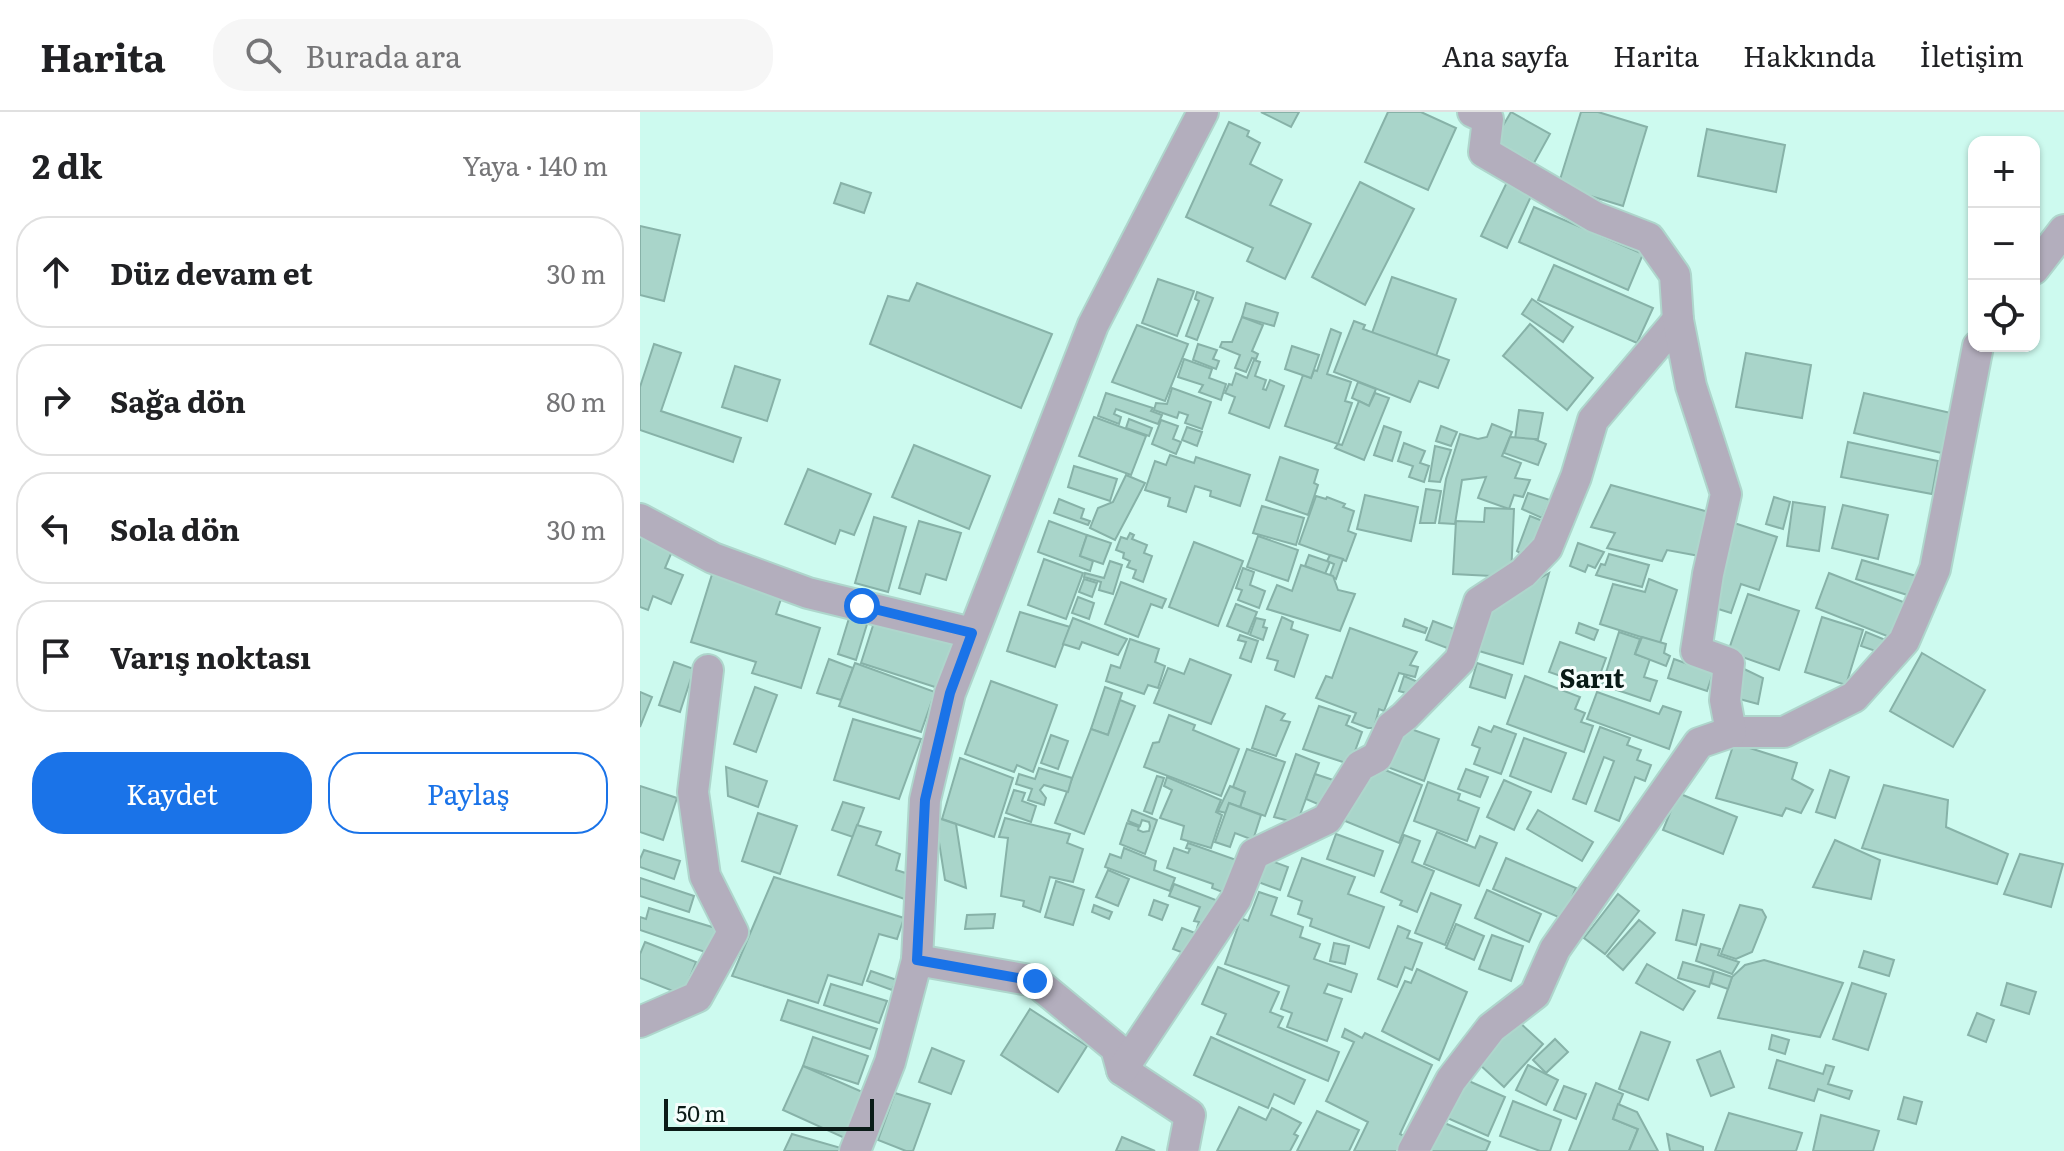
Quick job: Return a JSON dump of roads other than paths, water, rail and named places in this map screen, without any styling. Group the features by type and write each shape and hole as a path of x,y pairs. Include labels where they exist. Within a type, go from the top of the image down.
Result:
{"street":[{"path":"855,1151 890,1062 917,960 925,800 950,693 1093,325 1203,112"},
{"path":"1473,112 1488,119 1484,152 1595,217 1649,238 1675,275 1678,320 1691,386 1726,494 1708,574 1696,651 1729,663 1725,700 1731,732"},
{"path":"2040,261 2064,230"},
{"path":"1122,1070 1236,899 1254,854 1327,819 1360,766 1377,757 1391,727 1460,660 1479,602 1523,573 1547,548 1576,477 1593,420 1678,320"},
{"path":"1413,1151 1451,1080 1483,1038 1491,1028 1535,994 1555,949 1699,743 1731,732 1784,732 1854,697 1904,641 1935,569 1977,352"},
{"path":"640,519 713,558 808,593 972,633"},
{"path":"640,1022 697,997 733,932 705,876 693,792 708,670"},
{"path":"917,960 1035,981 1116,1048 1122,1070 1190,1115 1183,1151"}],"district":[{"name":"Sarıt","path":"1592,676"}]}
